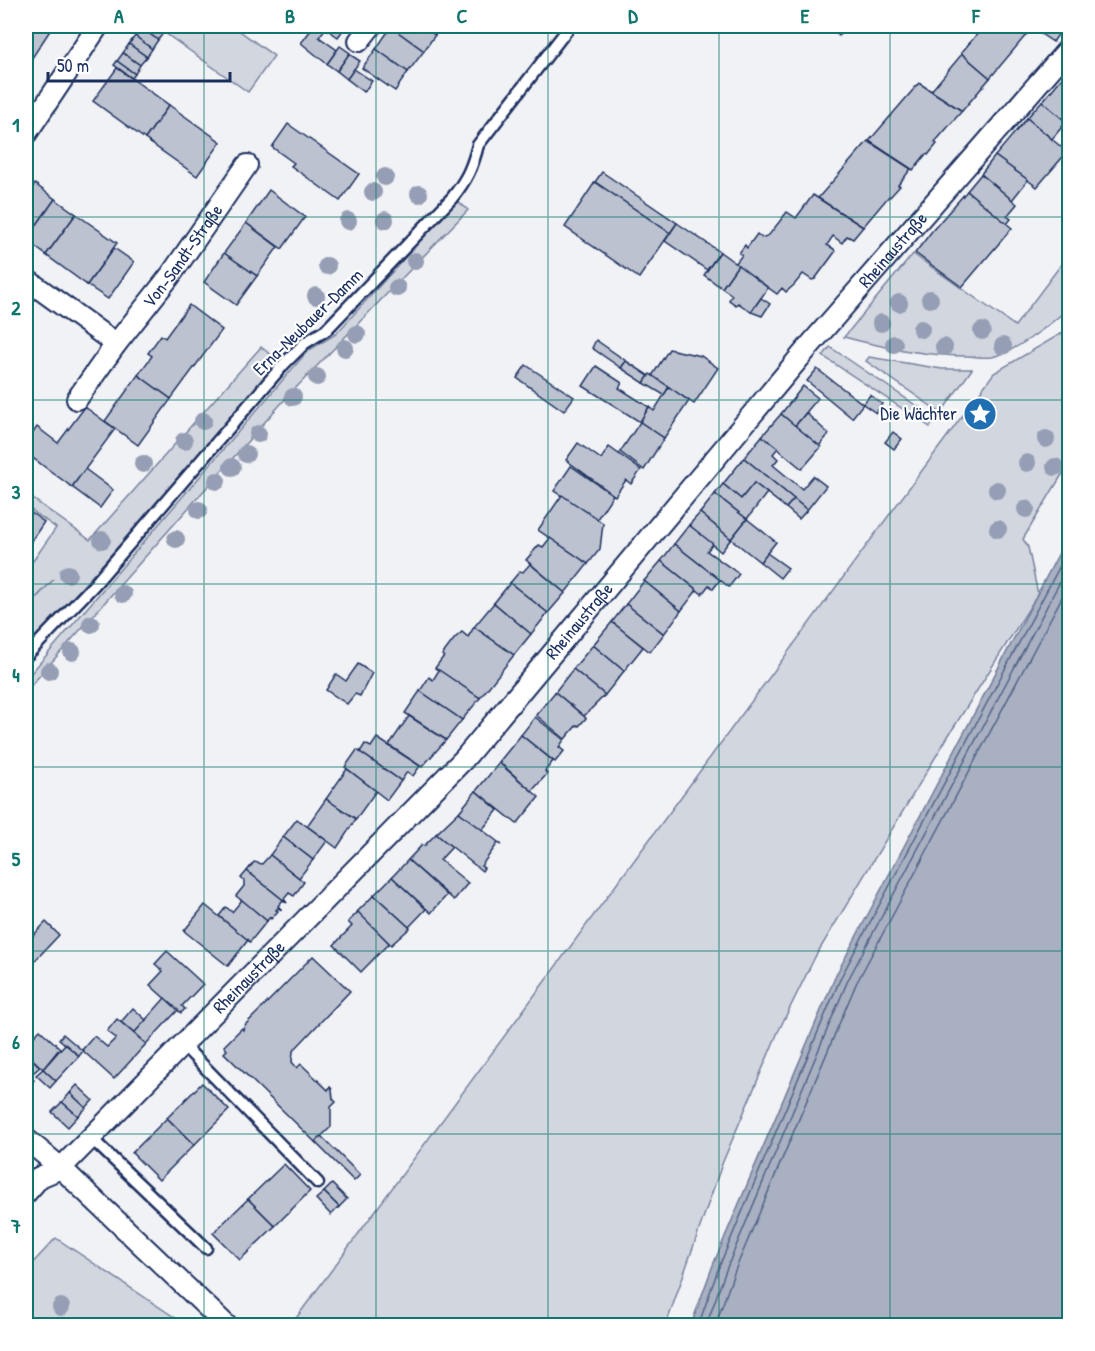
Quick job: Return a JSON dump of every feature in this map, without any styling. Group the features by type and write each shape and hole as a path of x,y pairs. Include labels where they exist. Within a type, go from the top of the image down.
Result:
{"street":[{"path":"26,134 98,26"},
{"name":"Rheinaustraße","path":"26,1193 40,1177 61,1168 464,759 811,344 1070,47"},
{"name":"Von-Sandt-Straße","path":"77,399 116,344 170,276 246,165"},
{"path":"26,279 116,344"},
{"path":"26,1139 61,1168 227,1326"}],"lane":[{"name":"Erna-Neubauer-Damm","path":"26,656 94,585 284,364 305,343 326,330 452,198 467,179 478,145 570,26"},
{"path":"183,1045 318,1184"},
{"path":"91,1138 206,1248"}],"shaded area":[{"path":"155,26 233,26 274,56 248,92"},
{"path":"457,200 468,210 287,397 26,691 26,679 305,354 336,334"},
{"path":"913,254 1015,326 1069,254 1069,307 1022,344 992,357 921,353 844,337"},
{"path":"1069,329 1069,463 1023,539 1028,547 1038,594 947,738 815,957 778,1032 722,1164 666,1325 291,1325 994,373"},
{"path":"261,347 279,361 138,525 26,649 26,609 54,579 26,608 26,571 56,528 26,506 26,494 90,540"},
{"path":"830,347 936,419 930,427 823,356"},
{"path":"869,357 942,369 972,369 941,413 866,361"},
{"path":"56,1238 186,1325 26,1325 26,1270"}],"water":[{"path":"1069,534 1069,1325 691,1325 713,1265 836,975"}],"building":[{"path":"26,26 53,26 32,58 26,53"},
{"path":"142,26 155,26 164,32 158,40 141,28"},
{"path":"314,26 325,29 319,37 337,50 327,64 301,43"},
{"path":"322,26 346,26 338,37"},
{"path":"422,26 435,35 424,51 391,27"},
{"path":"422,26 442,26 435,35"},
{"path":"827,26 848,26 839,36"},
{"path":"984,26 1029,26 1032,28 990,78 961,53"},
{"path":"1029,26 1064,26 1053,42"},
{"path":"391,27 424,51 408,72 376,49"},
{"path":"141,28 158,40 152,49 135,36"},
{"path":"135,36 152,49 147,57 129,44"},
{"path":"129,44 147,57 140,65 123,53"},
{"path":"340,46 350,53 337,71 327,64"},
{"path":"376,49 408,72 395,91 362,68"},
{"path":"123,53 140,65 135,74 117,61"},
{"path":"349,54 360,61 347,79 337,71"},
{"path":"962,54 990,78 962,111 931,91"},
{"path":"117,61 135,74 132,78 114,65"},
{"path":"117,68 169,105 145,139 93,101"},
{"path":"354,69 372,81 364,92 347,79"},
{"path":"1061,79 1070,86 1070,125 1042,102"},
{"path":"919,83 962,111 935,142 937,144 928,155 926,154 913,170 869,141"},
{"path":"1042,101 1066,122 1052,139 1027,118"},
{"path":"169,105 221,142 197,176 145,139"},
{"path":"1027,118 1067,152 1037,187 995,156"},
{"path":"288,124 359,174 340,201 291,166 294,163 272,147"},
{"path":"868,141 911,169 898,185 900,186 863,227 818,198"},
{"path":"995,156 1028,180 1012,200 981,174"},
{"path":"602,172 677,223 670,233 595,182"},
{"path":"981,174 1017,204 1007,216 1011,219 1007,224 967,191"},
{"path":"595,182 670,233 639,278 565,227"},
{"path":"35,184 55,199 26,240 26,197"},
{"path":"269,190 305,217 282,249 246,223"},
{"path":"967,191 1012,228 962,287 915,253"},
{"path":"813,195 863,227 853,239 847,236 842,243 833,236 827,245 835,252 815,279 812,280 803,274 786,292 782,288 777,294 735,264 742,255 739,253 745,245 747,248 757,234 762,238 769,235 787,212 796,218"},
{"path":"55,199 76,214 46,255 26,240"},
{"path":"76,214 117,243 87,285 46,255"},
{"path":"246,223 278,247 257,276 224,253"},
{"path":"677,223 720,252 707,270 665,241"},
{"path":"114,248 134,262 108,299 87,285"},
{"path":"720,252 738,265 722,288 704,275"},
{"path":"224,253 257,276 236,305 204,282"},
{"path":"738,265 768,288 751,312 729,300 732,295 722,288"},
{"path":"761,298 770,304 762,316 751,312"},
{"path":"189,305 222,330 171,399 138,375 152,356 148,353 161,335 165,338"},
{"path":"596,340 626,361 621,368 592,348"},
{"path":"669,349 701,356 718,368 694,404 652,376"},
{"path":"626,361 649,376 644,383 621,368"},
{"path":"526,365 574,397 564,411 517,378"},
{"path":"596,366 622,383 619,388 649,407 640,422 583,386"},
{"path":"817,369 863,404 852,418 807,381"},
{"path":"650,374 669,387 664,395 644,383"},
{"path":"138,375 171,399 138,445 105,421"},
{"path":"803,386 818,398 795,426 781,414"},
{"path":"669,387 689,401 664,438 640,422 649,407 654,411"},
{"path":"870,395 882,404 876,413 863,404"},
{"path":"85,407 115,429 72,487 26,453 26,443 37,427 58,443"},
{"path":"806,413 829,434 819,446 795,426"},
{"path":"781,414 821,447 802,469 762,436"},
{"path":"640,422 664,438 644,470 620,452"},
{"path":"893,432 902,439 894,449 885,442"},
{"path":"762,436 778,448 773,454 778,459 773,465 802,489 813,476 826,486 807,510 744,458"},
{"path":"578,443 601,459 609,447 641,470 631,484 626,480 615,496 566,460"},
{"path":"744,458 794,499 786,508 754,483 741,499 723,484"},
{"path":"571,466 613,495 597,519 554,491"},
{"path":"85,469 113,490 100,508 72,487"},
{"path":"754,483 767,493 747,519 715,494 723,484 741,499"},
{"path":"715,494 747,519 731,539 700,513"},
{"path":"562,495 603,523 600,549 588,564 538,530"},
{"path":"794,499 807,510 799,519 786,508"},
{"path":"26,509 44,522 26,549"},
{"path":"700,513 731,539 721,552 689,525"},
{"path":"747,519 776,542 760,562 731,539"},
{"path":"689,525 713,544 707,551 739,574 729,587 674,544"},
{"path":"550,538 588,564 565,593 526,560 539,545 543,547"},
{"path":"674,544 720,580 713,589 709,585 702,594 661,561"},
{"path":"767,553 788,568 780,578 760,562"},
{"path":"661,561 697,590 681,611 644,581"},
{"path":"530,564 565,593 548,613 510,583 520,571 523,572"},
{"path":"644,581 681,611 664,634 626,604"},
{"path":"510,583 548,613 531,634 494,603"},
{"path":"494,603 531,634 514,655 474,627"},
{"path":"626,604 664,634 650,652 612,622"},
{"path":"612,622 643,647 624,671 593,645"},
{"path":"474,627 514,655 480,698 435,668 455,638 462,632 468,637"},
{"path":"593,645 624,671 605,695 573,669"},
{"path":"358,664 372,673 360,696 355,694 347,704 326,690 336,674 346,681"},
{"path":"573,669 605,695 584,716 555,692"},
{"path":"439,670 480,698 462,720 420,691 429,677 433,680"},
{"path":"420,691 462,720 446,740 405,713"},
{"path":"555,692 586,718 565,739 536,715"},
{"path":"409,716 446,740 422,767 389,745"},
{"path":"535,717 564,740 559,747 564,751 555,762 521,735"},
{"path":"521,735 553,761 545,771 547,774 532,791 499,762"},
{"path":"377,738 420,766 413,776 407,772 401,781 360,752 365,744 371,747"},
{"path":"357,750 401,781 387,800 345,767"},
{"path":"499,763 539,797 517,824 476,791"},
{"path":"347,769 376,791 356,819 326,799"},
{"path":"476,791 498,810 482,830 459,812"},
{"path":"326,799 356,819 337,848 307,826"},
{"path":"459,812 502,845 498,843 481,866 484,868 482,871 436,834"},
{"path":"297,819 327,841 313,860 283,837"},
{"path":"436,834 452,847 440,860 468,883 454,900 408,860"},
{"path":"283,837 313,860 299,878 270,855"},
{"path":"270,855 304,882 294,896 289,893 284,899 287,903 247,871 254,862 262,864"},
{"path":"408,860 447,895 431,913 392,877"},
{"path":"247,871 287,903 283,900 278,906 282,910 278,908 276,910 278,911 267,921 236,896 244,886 241,878"},
{"path":"392,877 426,909 409,927 374,895"},
{"path":"374,895 410,928 391,945 357,912"},
{"path":"242,900 267,921 250,942 219,916 226,907 232,912"},
{"path":"205,905 248,940 228,966 184,931"},
{"path":"358,912 389,943 361,972 334,945 352,926 348,922"},
{"path":"46,922 59,935 26,970 26,943"},
{"path":"167,951 203,984 182,1006 185,1009 181,1013 150,985 163,971 155,964"},
{"path":"313,956 350,991 293,1051 292,1062 297,1068 301,1064 328,1090 330,1087 336,1102 331,1107 331,1127 315,1142 224,1053 227,1050 224,1046 242,1028 243,1030 245,1025"},
{"path":"165,998 178,1010 146,1044 134,1033"},
{"path":"133,1008 146,1020 134,1033 121,1022"},
{"path":"117,1019 146,1044 114,1079 82,1050 94,1036 107,1047 116,1038 107,1031"},
{"path":"40,1030 60,1048 43,1069 26,1053 26,1045"},
{"path":"63,1034 83,1051 79,1056 59,1039"},
{"path":"65,1044 79,1056 56,1081 43,1069"},
{"path":"26,1053 40,1067 34,1072 26,1066"},
{"path":"43,1069 56,1081 50,1088 36,1075"},
{"path":"26,1074 34,1080 28,1087 32,1090 26,1098"},
{"path":"202,1083 229,1110 194,1145 167,1118"},
{"path":"77,1085 93,1100 86,1108 70,1093"},
{"path":"70,1093 86,1108 78,1116 62,1102"},
{"path":"62,1102 78,1116 68,1127 52,1112"},
{"path":"167,1118 194,1145 159,1180 132,1153"},
{"path":"321,1136 360,1175 354,1181 315,1142"},
{"path":"284,1164 310,1191 275,1226 248,1199"},
{"path":"332,1184 347,1199 339,1207 324,1192"},
{"path":"324,1192 339,1207 331,1215 316,1199"},
{"path":"248,1199 275,1226 240,1260 213,1233"}],"place":[{"name":"Die Wächter","path":"980,414"}]}
